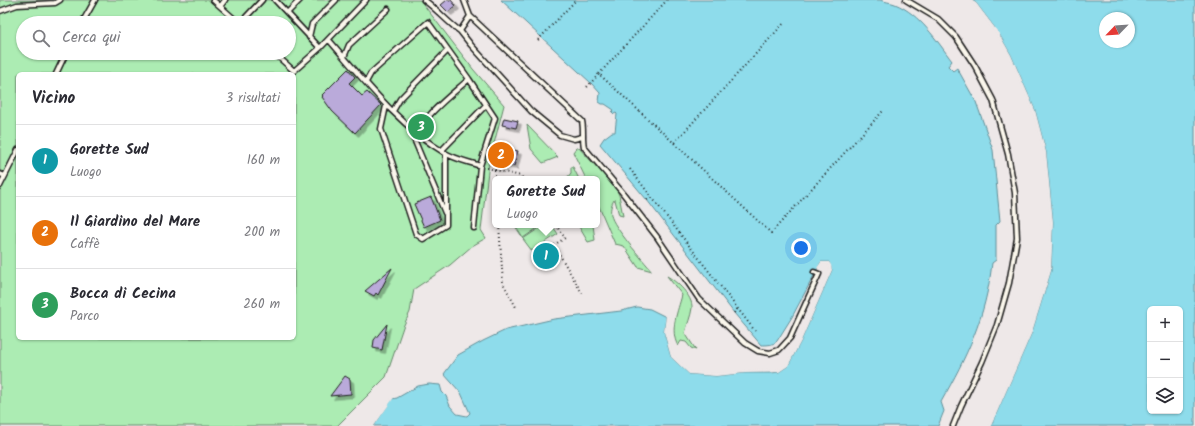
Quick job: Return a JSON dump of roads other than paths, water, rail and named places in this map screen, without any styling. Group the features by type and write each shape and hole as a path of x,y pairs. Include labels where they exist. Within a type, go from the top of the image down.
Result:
{"lane":[{"path":"0,11 17,5 54,3 60,0"},
{"path":"86,16 95,0"},
{"path":"213,0 232,16"},
{"path":"247,16 262,0"},
{"path":"274,0 287,14 300,0"},
{"path":"309,37 312,24 336,0"},
{"path":"281,60 294,72 329,40 366,0"},
{"path":"424,0 434,7 449,23 460,31 531,111 560,135 574,139 582,137"},
{"path":"464,0 470,16 582,121 584,130 582,137 584,147 657,237 699,299 745,343 758,351 770,353 779,350 790,338 819,274 814,272"},
{"path":"906,0 938,19 956,37 975,66 993,100 1008,154 1015,193 1017,238 1009,283 997,325 953,426"},
{"path":"344,57 350,45 388,9"},
{"path":"460,31 470,16"},
{"path":"366,82 371,73 428,22 495,118 480,166 474,228"},
{"path":"296,23 320,48"},
{"path":"329,40 386,106 417,132 446,154 480,166"},
{"path":"393,111 400,99 448,50"},
{"path":"57,72 63,60"},
{"path":"446,215 414,140 417,132 430,116 469,79"},
{"path":"442,150 486,105"},
{"path":"386,106 381,129 416,234 423,239 446,225 446,154"},
{"path":"0,186 16,154"},
{"path":"0,174 5,176"}],"water":[{"path":"501,0 880,0 893,3 904,8 920,21 952,61 948,66 953,71 957,68 976,102 993,150 1000,221 996,225 996,260 992,263 989,283 980,319 967,352 941,402 944,411 938,426 374,426 392,399 397,398 418,386 429,384 440,385 442,392 446,396 450,406 457,414 467,416 470,413 461,393 444,374 458,355 506,330 554,319 621,311 637,307 650,309 666,317 664,332 671,357 689,374 716,376 779,372 788,366 801,341 832,270 829,262 821,262 792,317 777,341 770,344 761,345 734,313 647,200 600,144 604,138 612,132 615,132 617,114 612,112 614,110 599,102 600,93 591,83"},
{"path":"972,0 1195,0 1195,426 991,426 1032,332 1051,271 1053,222 1046,152 1035,110 1011,55 998,32 976,3"}],"place":[{"name":"Bocca di Cecina","path":"421,127"},
{"name":"Il Giardino del Mare","path":"501,155"},
{"name":"Gorette Sud","path":"546,256"}]}
